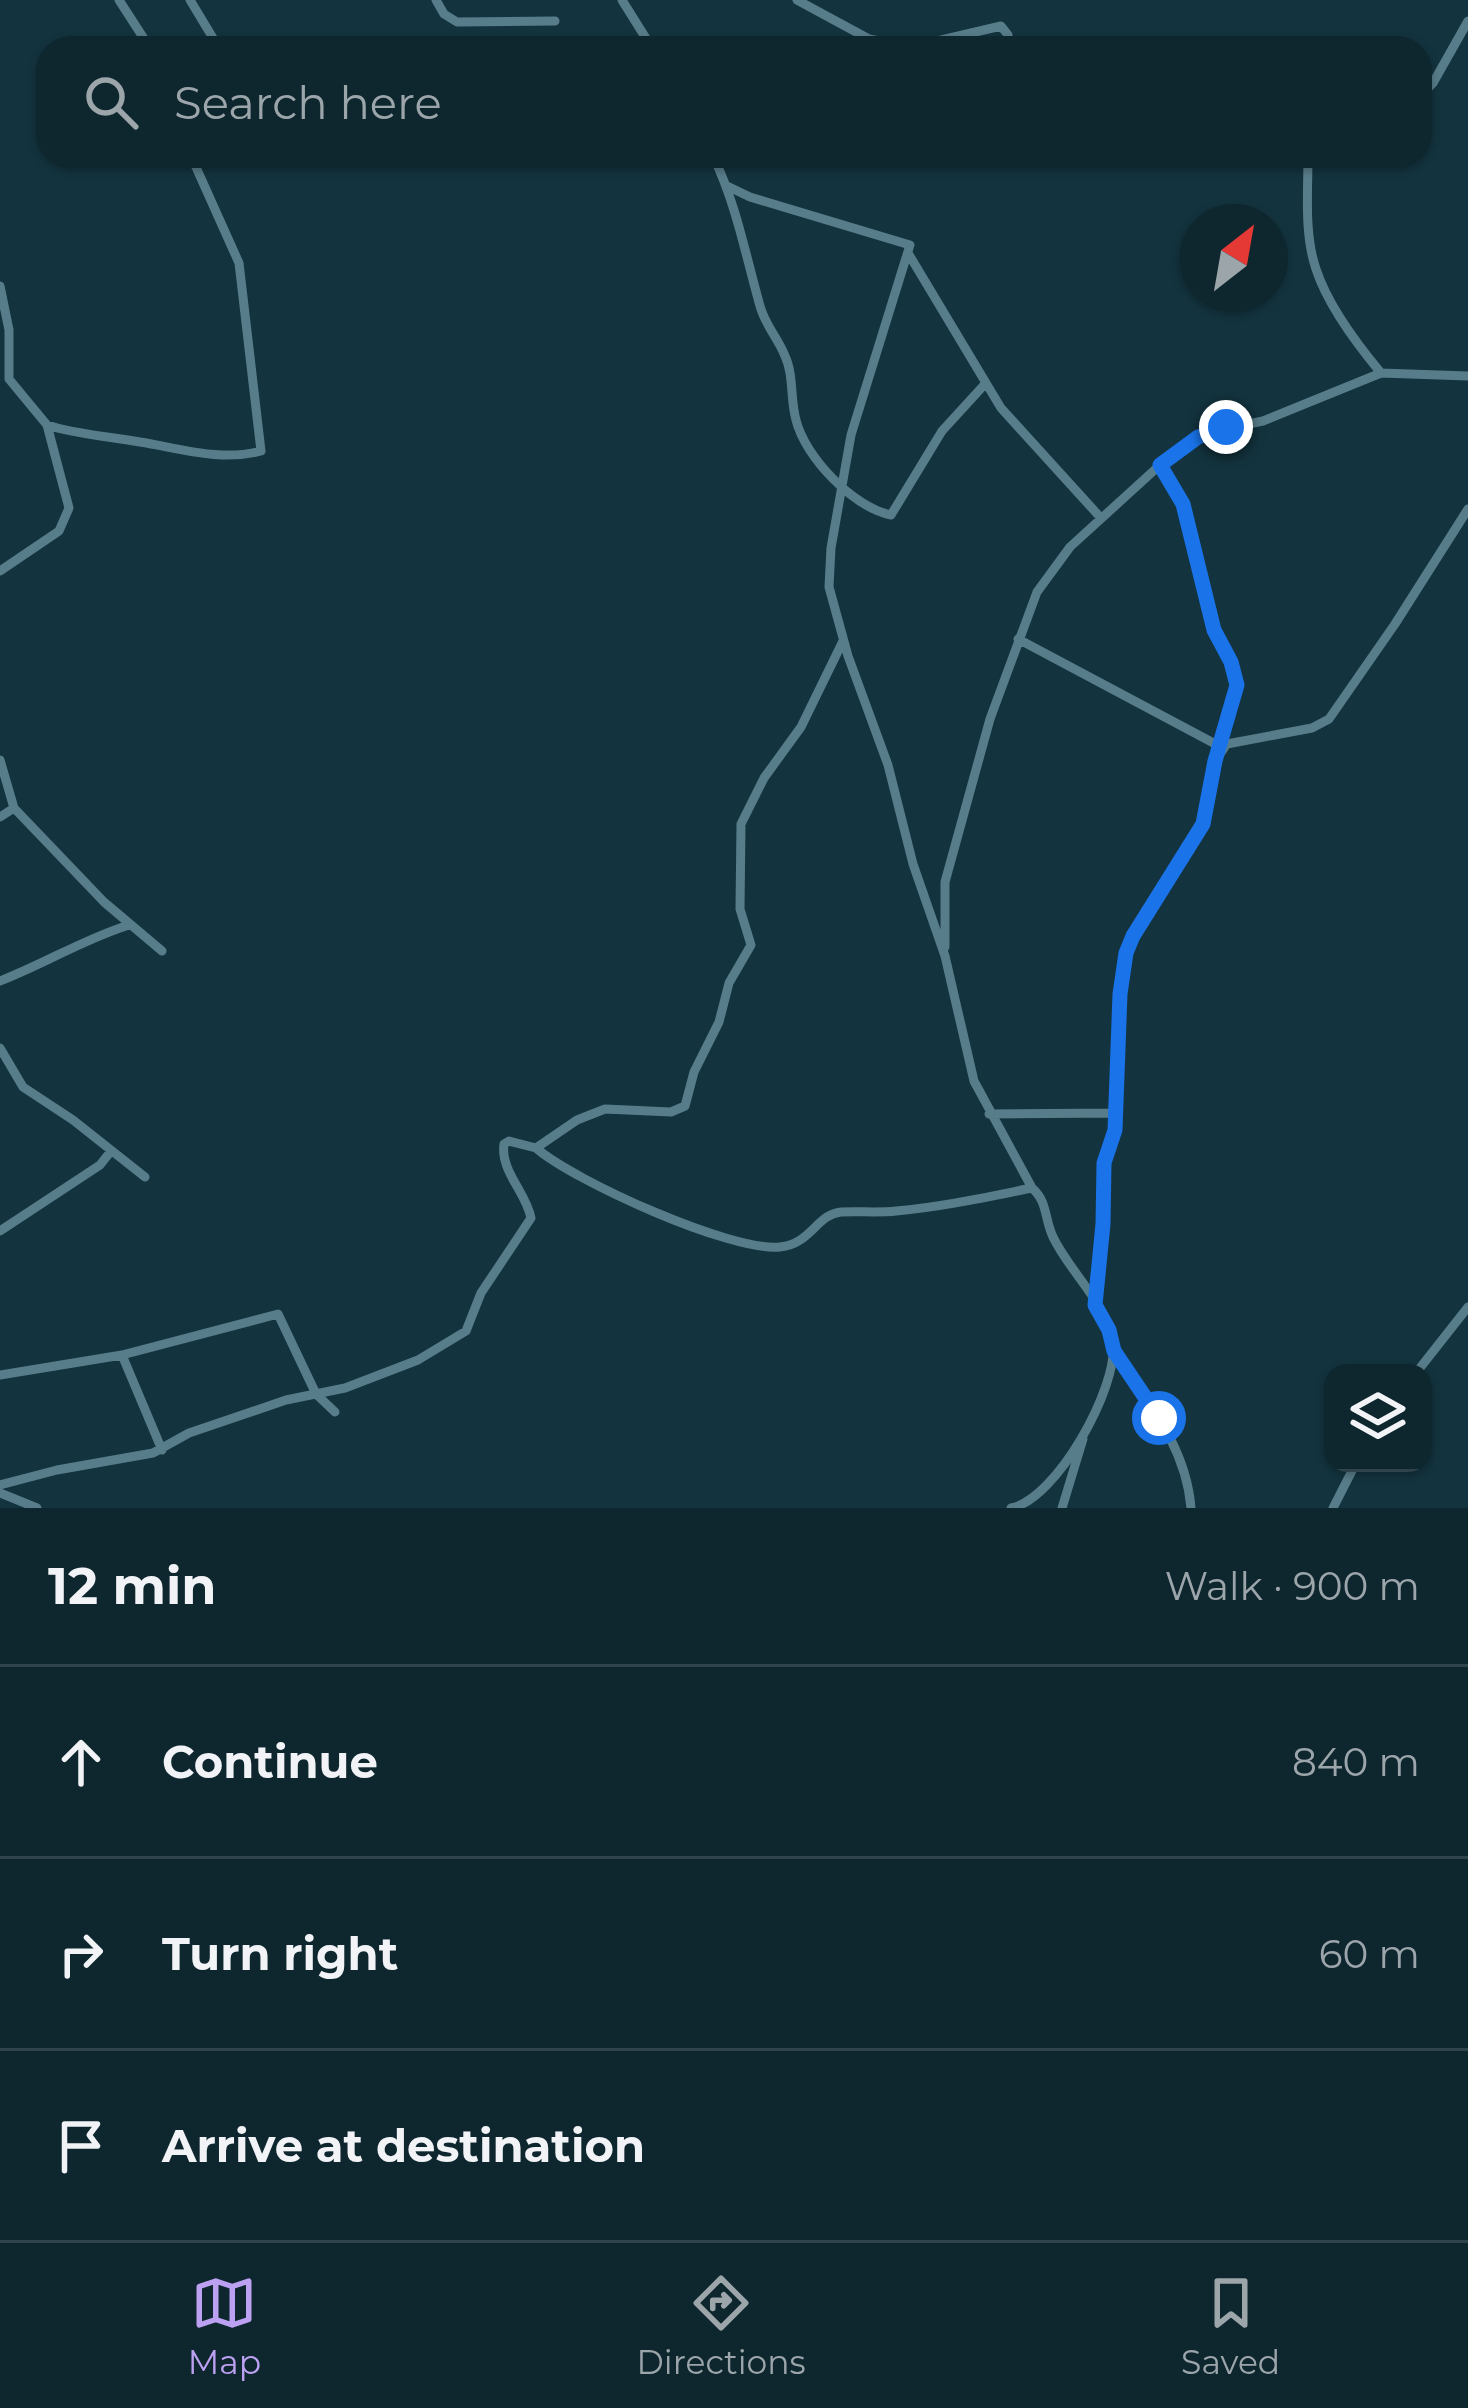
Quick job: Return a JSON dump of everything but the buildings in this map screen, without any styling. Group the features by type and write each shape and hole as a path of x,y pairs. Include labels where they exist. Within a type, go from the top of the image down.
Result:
{"street":[{"path":"119,0 142,36"},
{"path":"190,0 212,36"},
{"path":"436,0 444,14 457,22 555,21"},
{"path":"622,0 644,36"},
{"path":"797,0 863,36"},
{"path":"1432,84 1468,20"},
{"path":"956,36 1001,26 1008,36"},
{"path":"47,425 74,434 183,451 221,455 261,451 239,263 196,168"},
{"path":"718,168 728,186 759,304 785,356 798,428 824,471 841,485 890,515 942,431 985,384"},
{"path":"1308,168 1310,235 1317,273 1356,343 1382,373"},
{"path":"728,186 750,197 910,245 850,435 829,580 843,641 883,752 913,864 945,956 967,1056 989,1114 1031,1188 1043,1198 1051,1234 1109,1330 1114,1351 1174,1441 1191,1508"},
{"path":"908,253 985,384 1058,474 1100,517"},
{"path":"0,286 9,330 9,379 47,425 69,497 67,519 59,531 0,571"},
{"path":"945,956 948,867 990,718 1048,574 1100,517 1205,433 1269,418 1382,373 1468,376"},
{"path":"1095,1305 1104,1163 1116,1113 1126,953 1203,824 1237,685 1214,630 1183,504 1160,465"},
{"path":"1018,639 1221,747 1312,728 1329,719 1468,509"},
{"path":"536,1148 577,1120 605,1109 671,1112 685,1106 729,983 751,944 740,909 740,838 745,812 800,727 843,641"},
{"path":"0,760 21,819 129,926 163,951"},
{"path":"0,817 14,808"},
{"path":"0,981 92,937 129,926"},
{"path":"0,1048 23,1087 146,1177"},
{"path":"989,1114 1116,1113"},
{"path":"0,1489 162,1450 189,1433 345,1388 452,1343 466,1331 481,1293 530,1218 502,1147 509,1141 536,1148 592,1183 709,1231 763,1247 799,1242 837,1213 899,1211 1031,1188"},
{"path":"0,1232 100,1166 111,1151"},
{"path":"1423,1364 1468,1307"},
{"path":"0,1376 122,1355 278,1314 316,1394 335,1412"},
{"path":"1062,1508 1114,1351"},
{"path":"122,1355 162,1450"},
{"path":"1011,1508 1044,1492 1084,1434"},
{"path":"1333,1508 1351,1472"},
{"path":"0,1489 37,1508"}],"route":[{"path":"1159,1418 1114,1351 1112,1336 1095,1305 1104,1163 1115,1130 1126,953 1203,824 1237,685 1214,630 1183,504 1160,465 1198,437 1226,427"}]}
